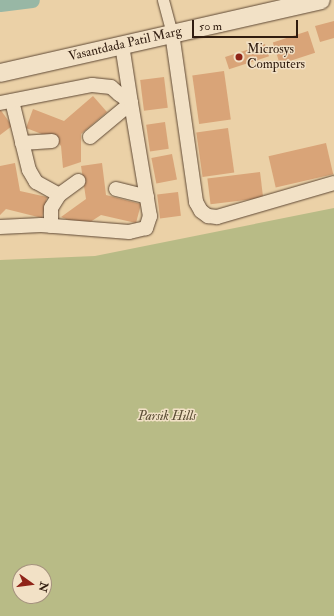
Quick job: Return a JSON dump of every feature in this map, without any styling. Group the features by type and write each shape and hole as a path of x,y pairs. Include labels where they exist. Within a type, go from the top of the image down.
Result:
{"street":[{"path":"163,0 172,33 196,202 201,211 208,216 218,217 334,183"},
{"name":"Vasantdada Patil Marg","path":"0,73 321,0"},
{"path":"0,227 51,226 129,232 146,228 150,216 122,45"},
{"path":"59,195 36,182 29,170 22,143 6,102 92,85 110,87 131,103"},
{"path":"90,137 131,103"},
{"path":"22,143 52,141"},
{"path":"51,226 51,208 59,195 78,181"},
{"path":"116,189 147,197"}],"green space":[{"name":"Parsik Hills","path":"334,208 334,616 0,616 0,260 95,256"}],"building":[{"path":"334,21 334,38 320,42 315,26"},
{"path":"308,31 315,53 280,64 273,42"},
{"path":"265,44 269,56 229,69 225,57"},
{"path":"224,71 231,120 199,124 192,75"},
{"path":"164,77 168,108 144,111 140,80"},
{"path":"93,96 107,112 81,134 81,162 63,168 61,146 55,139 26,128 33,109 64,121"},
{"path":"0,109 12,126 0,135"},
{"path":"165,122 169,149 150,151 146,125"},
{"path":"228,128 234,173 203,177 196,132"},
{"path":"326,143 333,174 276,187 269,156"},
{"path":"172,154 177,180 156,184 151,158"},
{"path":"15,163 20,191 47,197 42,218 6,209 0,215 0,166"},
{"path":"102,163 106,195 141,204 136,223 101,215 84,226 61,217 86,199 81,166"},
{"path":"260,172 263,198 211,204 207,178"},
{"path":"178,192 181,216 160,218 157,195"}],"waterway":[{"path":"0,4 32,0"}],"place":[{"name":"Microsys Computers","path":"239,57"}]}
